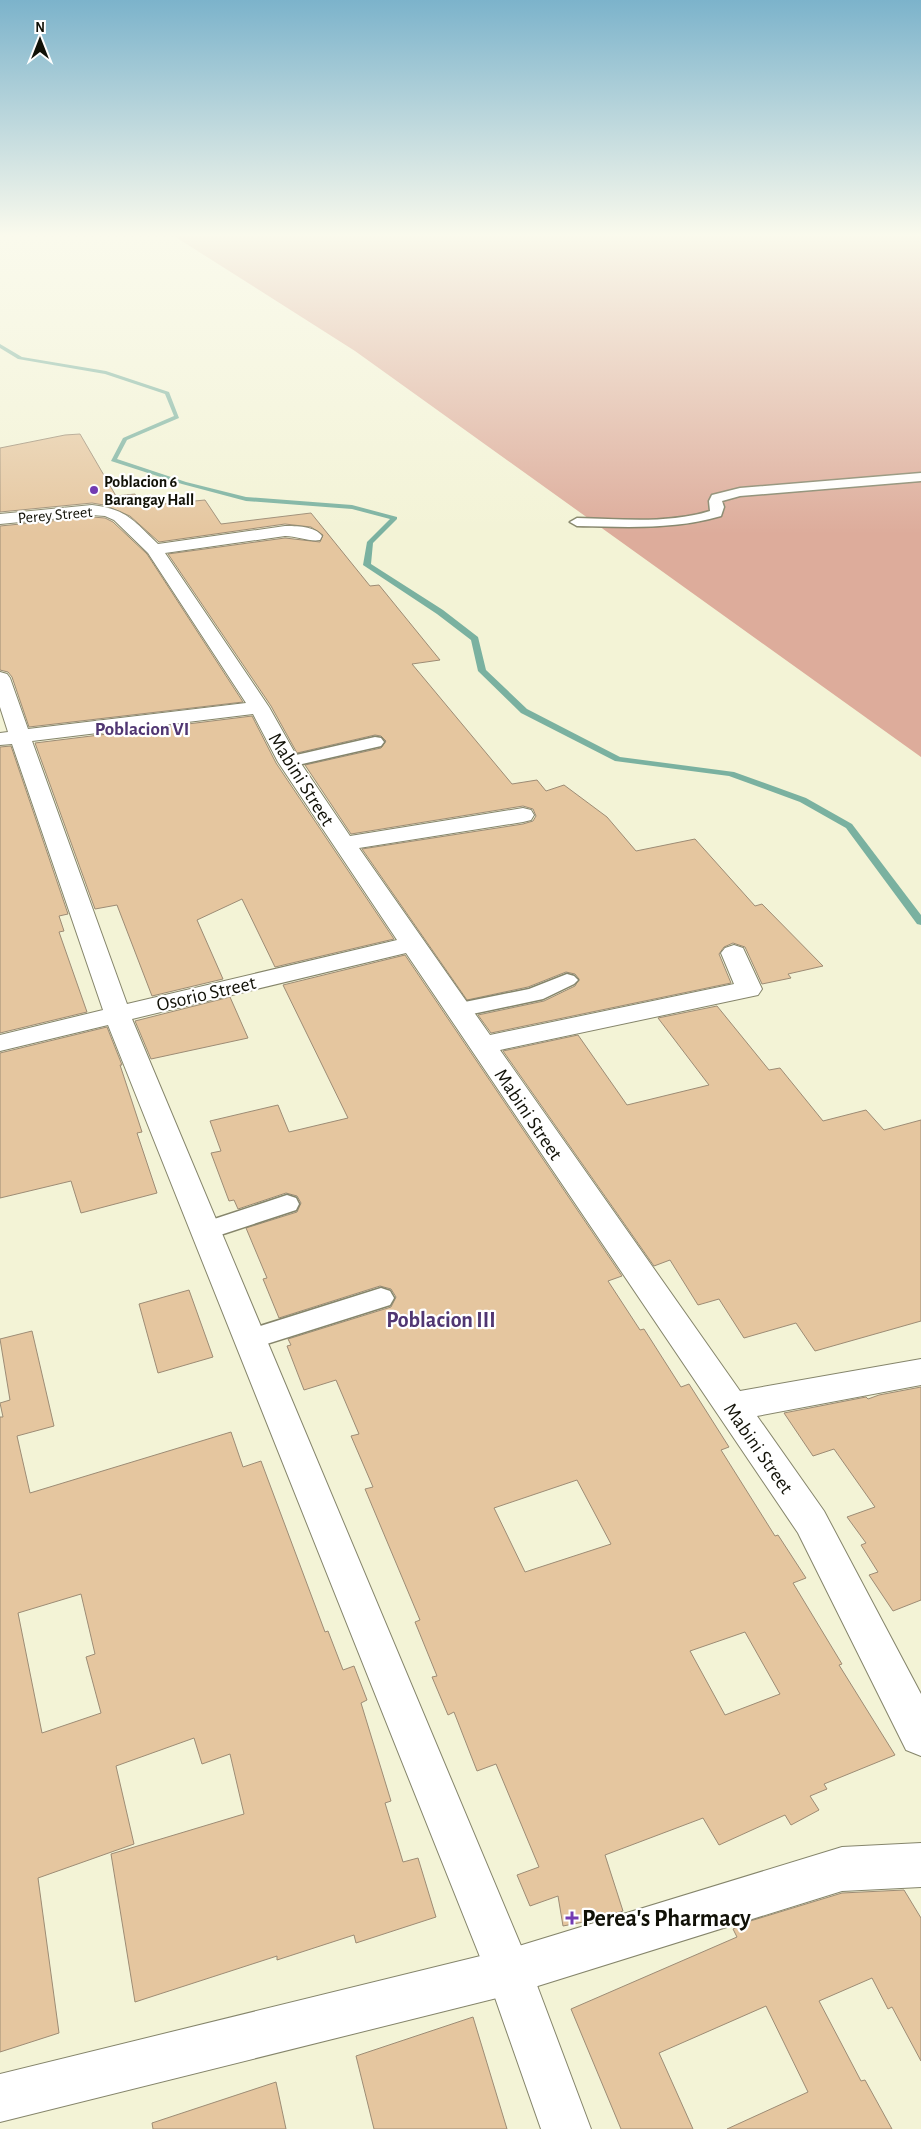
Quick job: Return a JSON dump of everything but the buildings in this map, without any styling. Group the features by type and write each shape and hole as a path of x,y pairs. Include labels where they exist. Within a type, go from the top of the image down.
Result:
{"street":[{"name":"Perey Street","path":"0,519 92,510 109,512"},
{"name":"Mabini Street","path":"109,512 120,517 154,550 259,707 288,762 730,1407 811,1522 921,1736"},
{"path":"154,550 285,531 299,531 314,536"},
{"path":"0,678 10,738 117,1014 509,1972 566,2129"},
{"path":"10,738 259,707"},
{"path":"344,844 523,815"},
{"name":"Osorio Street","path":"0,1043 413,944"},
{"path":"482,1045 749,990 734,953"},
{"path":"730,1407 921,1372"},
{"path":"0,2098 509,1972 842,1869 921,1865"}],"lane":[{"path":"577,522 688,520 716,513 717,508 714,501 717,498 740,492 921,477"},
{"path":"288,762 375,742"},
{"path":"458,1010 535,994 567,980"},
{"path":"205,1231 287,1204"},
{"path":"251,1339 381,1298"}],"shaded area":[{"path":"330,335 921,335 921,757 355,351"}],"waterway":[{"path":"0,346 20,358 106,373 167,393 177,417 125,439 113,460 184,483 246,499 352,507 395,518 370,542 367,565 440,612 475,639 482,671 524,711 618,759 731,774 803,800 849,826 921,922"}],"place":[{"name":"Poblacion 6 Barangay Hall","path":"94,490"},
{"name":"Perea's Pharmacy","path":"572,1918"}],"district":[{"name":"Poblacion VI","path":"142,728"},
{"name":"Poblacion III","path":"441,1319"}]}
